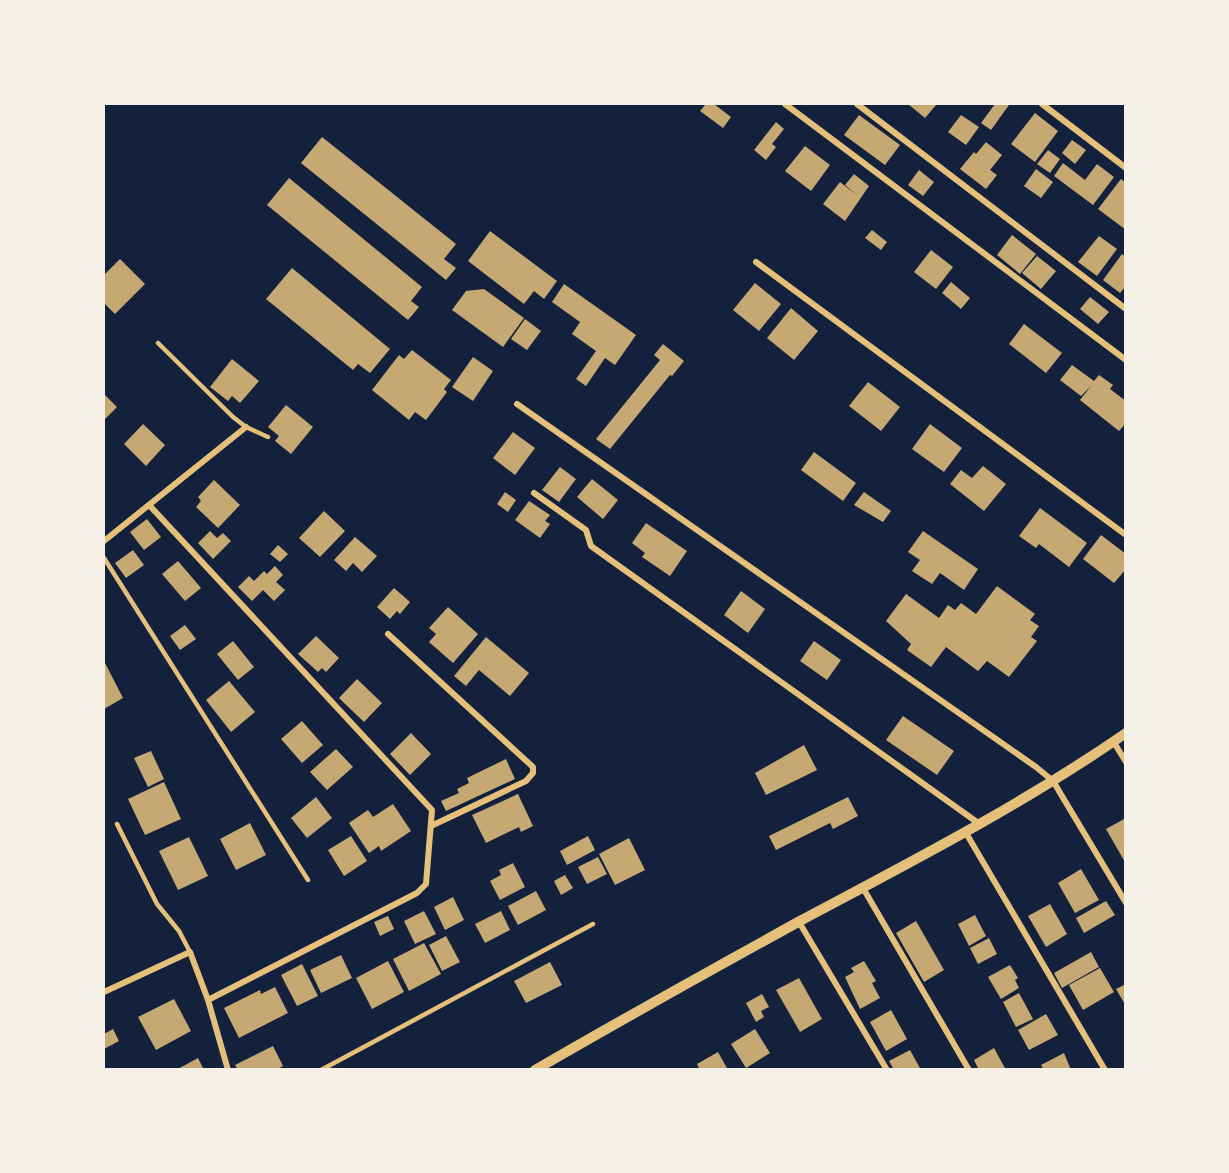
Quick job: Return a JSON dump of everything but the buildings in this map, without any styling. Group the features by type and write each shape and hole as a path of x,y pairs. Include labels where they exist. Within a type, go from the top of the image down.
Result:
{"street":[{"path":"785,104 1125,360"},
{"path":"857,104 1125,309"},
{"path":"1042,104 1125,168"},
{"path":"756,262 1125,535"},
{"path":"517,404 1053,781 1125,903"},
{"path":"104,541 246,427"},
{"path":"534,493 586,530 591,546 981,825"},
{"path":"150,506 429,805 431,826 426,884 417,893 208,1000"},
{"path":"388,634 533,767 526,781 431,826"},
{"path":"535,1070 799,922 981,825 1125,733"},
{"path":"1113,741 1125,762"},
{"path":"966,833 1105,1070"},
{"path":"863,888 969,1070"},
{"path":"799,922 887,1070"},
{"path":"104,992 190,952 208,1000 228,1070"}],"lane":[{"path":"158,343 214,401 246,427 268,437"},
{"path":"104,558 308,880"},
{"path":"117,824 157,904 179,931 190,952"},
{"path":"321,1070 593,924"}]}
